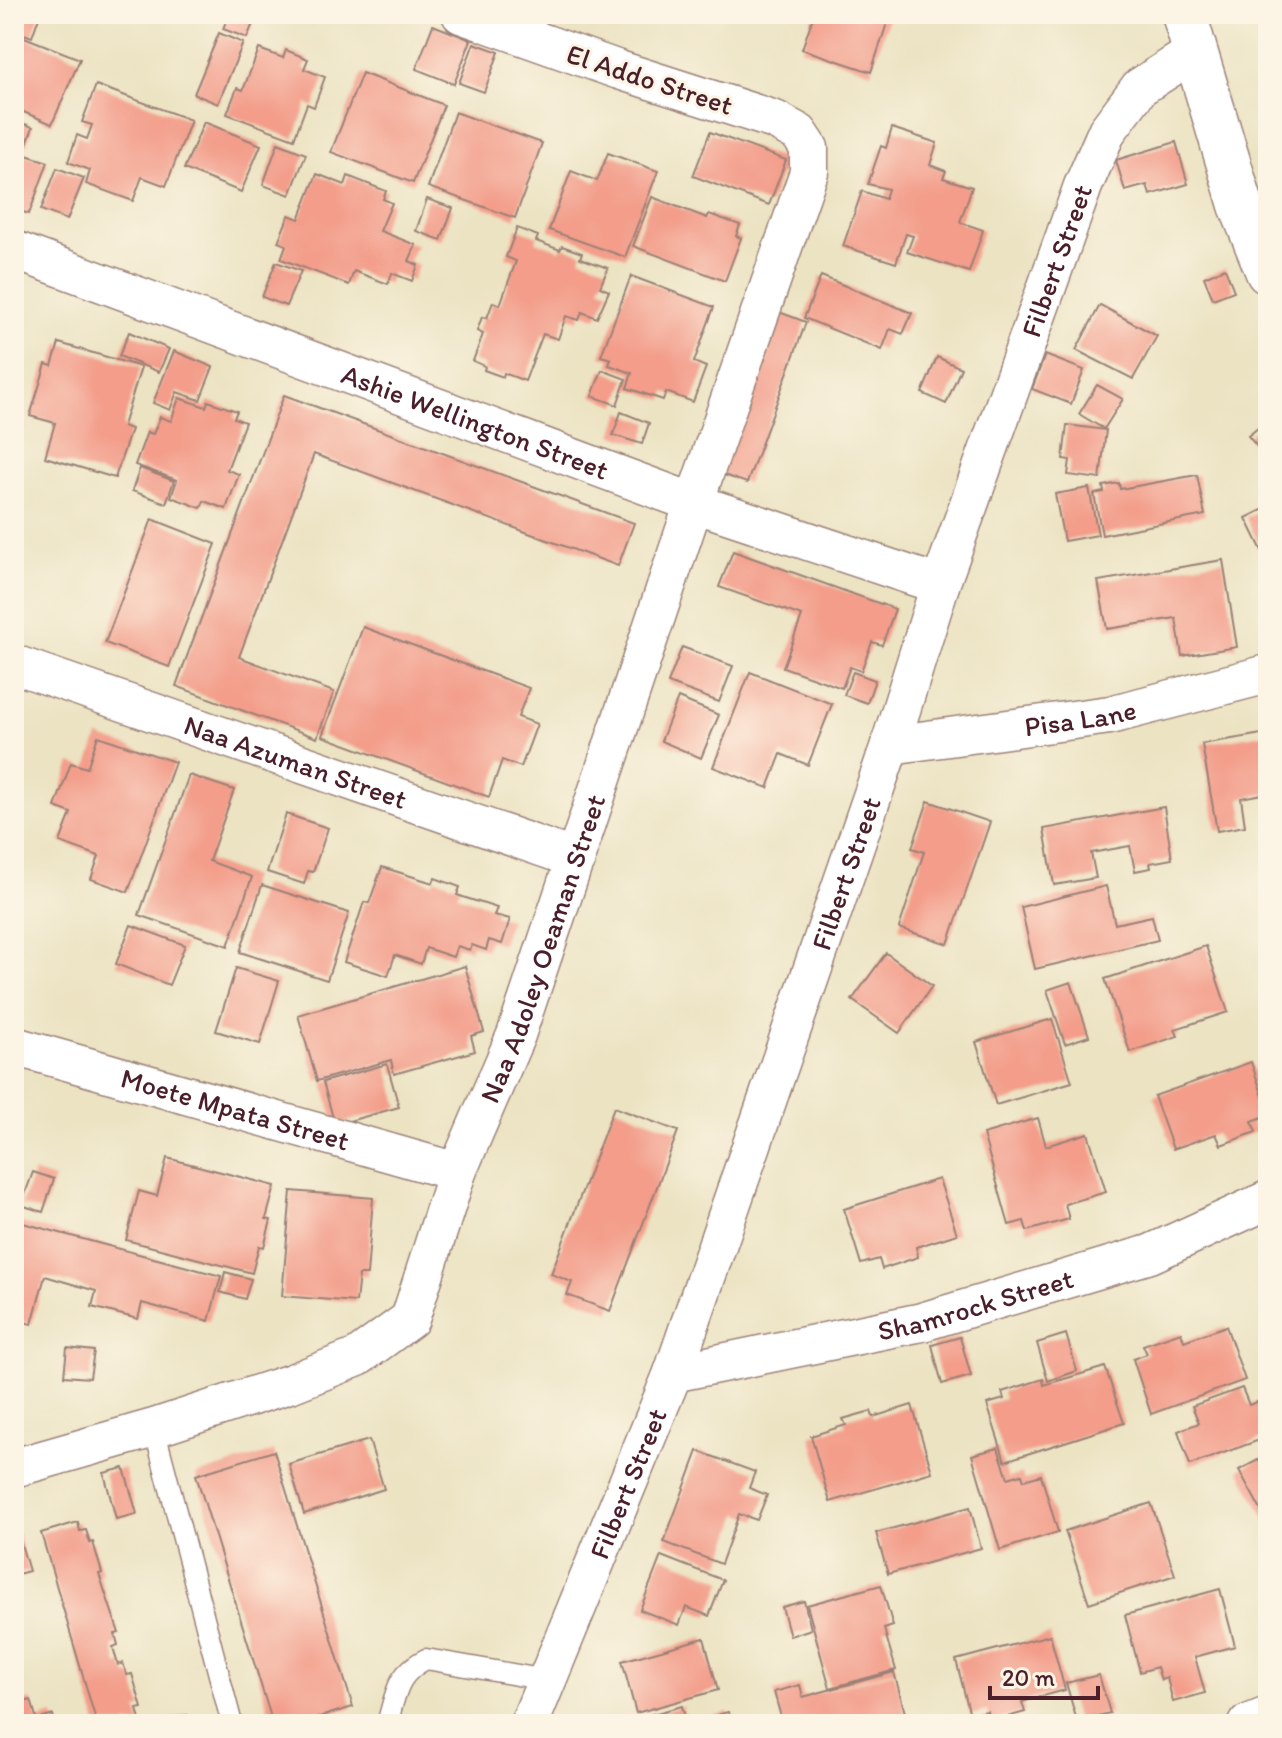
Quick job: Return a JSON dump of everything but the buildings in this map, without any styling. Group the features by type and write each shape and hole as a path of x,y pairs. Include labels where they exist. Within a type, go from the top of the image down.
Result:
{"main road":[{"path":"1190,33 1241,205 1268,272"}],"street":[{"name":"El Addo Street","path":"461,14 619,70 775,120 799,133 809,148 809,172"},
{"name":"Filbert Street","path":"529,1724 673,1373 890,745 940,585 1083,186 1107,131 1140,87 1190,33"},
{"name":"Naa Adoley Oeaman Street","path":"14,1468 154,1428 292,1383 358,1357 410,1319 457,1172 516,1035 694,503 809,172"},
{"name":"Ashie Wellington Street","path":"14,250 694,503 940,585"},
{"name":"Naa Azuman Street","path":"14,664 576,859"},
{"name":"Pisa Lane","path":"890,745 1110,715 1268,674"},
{"name":"Moete Mpata Street","path":"14,1046 457,1172"},
{"name":"Shamrock Street","path":"673,1373 937,1317 1150,1254 1268,1200"},
{"path":"1248,1724 1268,1716"}],"lane":[{"path":"154,1428 232,1724"},
{"path":"387,1724 402,1676 411,1666 426,1659 546,1680"}]}
